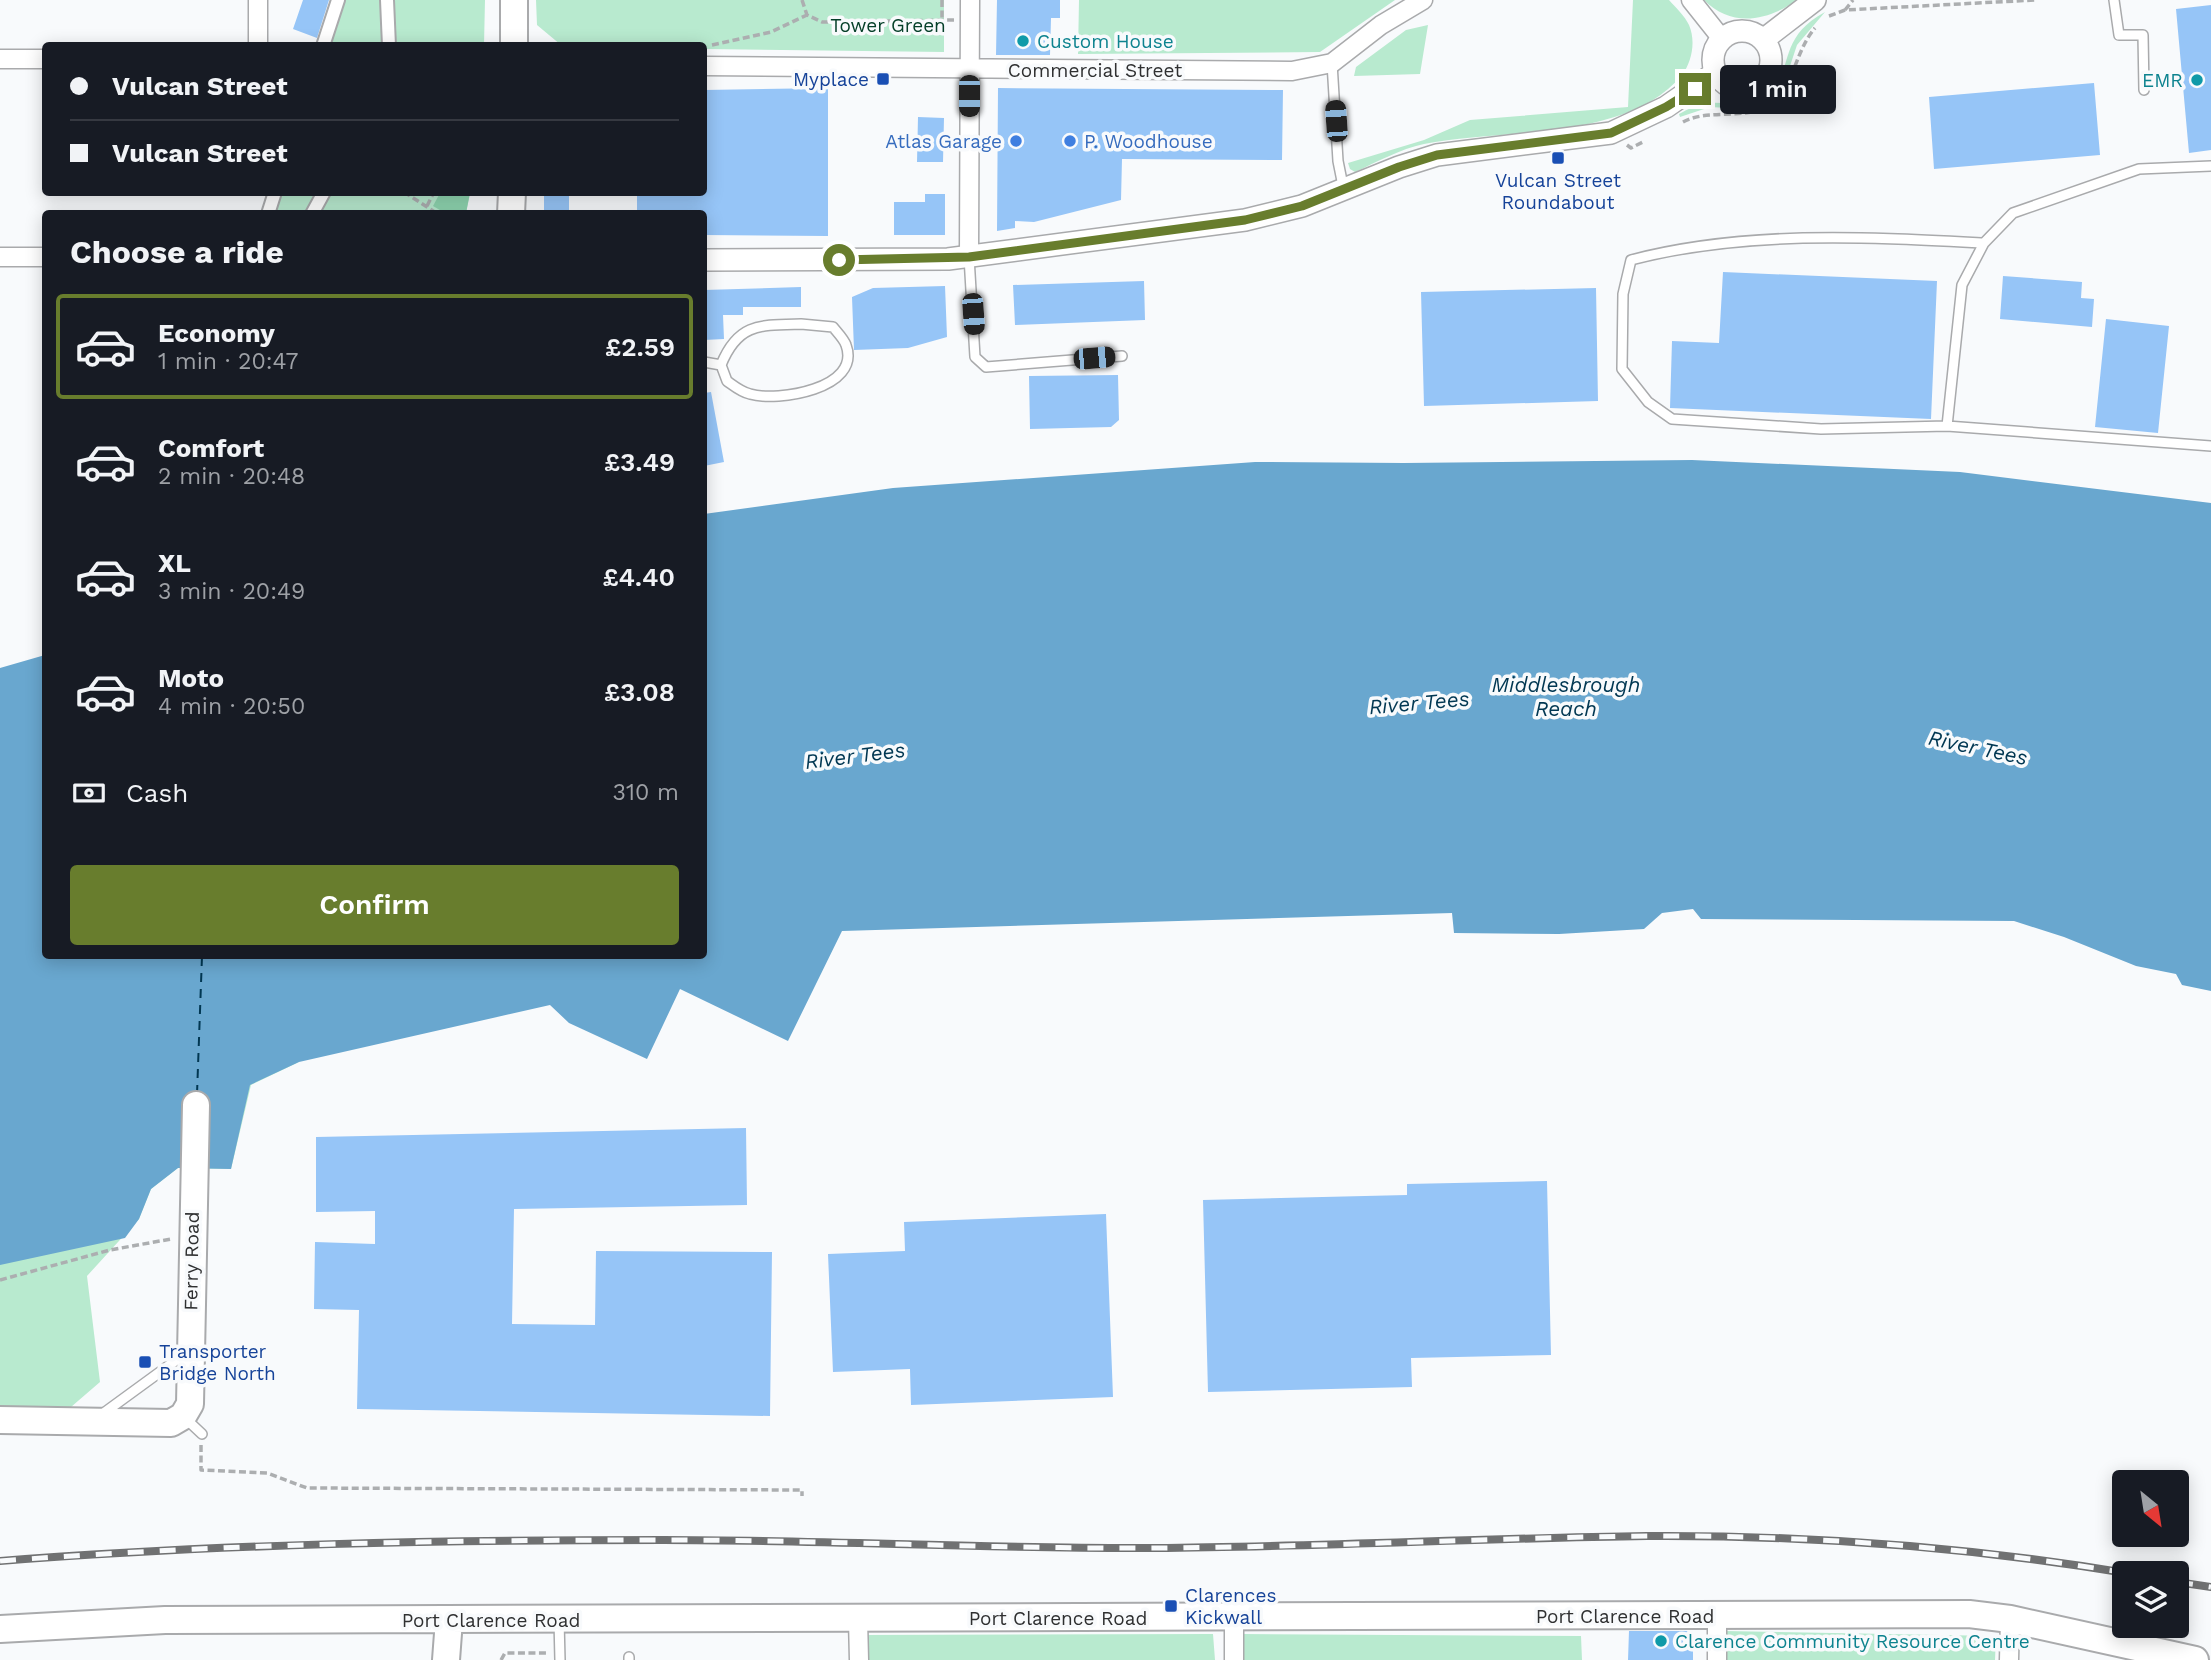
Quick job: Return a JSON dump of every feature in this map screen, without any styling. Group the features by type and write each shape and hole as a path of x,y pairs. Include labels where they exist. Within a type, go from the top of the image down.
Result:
{"main road":[{"path":"514,0 514,42"},
{"name":"Ferry Road","path":"192,1425 191,1235 196,1105"},
{"path":"0,1420 192,1425"},
{"name":"Port Clarence Road","path":"0,1629 165,1620 1969,1614 2010,1619 2195,1660"},
{"path":"446,1660 449,1620"}],"street":[{"path":"258,0 258,42"},
{"path":"324,42 338,0"},
{"path":"387,0 389,42"},
{"path":"969,257 970,0"},
{"name":"Commercial Street","path":"707,66 1292,71 1332,64 1381,25 1423,0"},
{"path":"1691,0 1722,39"},
{"path":"1763,40 1815,0"},
{"path":"1738,32 1747,32 1763,40 1771,58 1770,68 1759,84 1739,90 1721,81 1716,73 1713,55 1722,39 1738,32"},
{"path":"0,59 42,59"},
{"path":"707,260 969,257 1245,220 1302,206 1399,167 1437,155 1611,133 1666,107 1716,73"},
{"path":"0,257 42,257"},
{"path":"1717,1616 1717,1660"},
{"path":"1234,1617 1234,1660"},
{"path":"858,1619 859,1660"},
{"path":"2009,1660 2010,1619"}],"lane":[{"path":"2115,0 2119,35 2143,35 2144,90"},
{"path":"1332,64 1338,161 1344,191"},
{"path":"1947,426 1962,285 1984,243 2013,213 2139,169 2211,166"},
{"path":"1984,243 1846,236 1673,249 1631,260 1623,294 1622,369 1648,402 1672,419 1821,429 1947,426 2211,446"},
{"path":"969,257 975,357 986,368 1122,356"},
{"path":"765,324 834,327 846,345 847,361 842,372 829,384 809,392 752,395 727,381 721,365 731,342 745,331 765,324"},
{"path":"707,363 721,365"},
{"path":"91,1422 190,1349"},
{"path":"559,1619 560,1656"}],"path":[{"path":"802,0 807,15 822,22 842,23 942,20 942,0"},
{"path":"1845,10 1853,0"},
{"path":"1677,125 1700,114 1748,113 1778,99 1801,47 1813,29 1832,14 1845,10 2035,0"},
{"path":"712,45 771,32 807,15"},
{"path":"1611,133 1631,148 1655,136"},
{"path":"410,196 432,210"},
{"path":"426,206 432,196"},
{"path":"0,1280 110,1250 191,1235"},
{"path":"192,1425 201,1470 267,1473 307,1488 802,1490 802,1496"},
{"path":"501,1660 505,1653 560,1656"}],"green space":[{"path":"330,0 485,0 484,42 317,42"},
{"name":"Tower Green","path":"536,0 944,0 944,52 707,49 707,42 557,42 537,25"},
{"path":"1079,0 1395,0 1320,52 1078,54"},
{"path":"1633,0 1669,0 1685,18 1691,31 1692,51 1685,70 1658,97 1629,112 1596,122 1561,129 1424,144 1397,152 1355,172 1350,169 1348,163 1424,140 1470,120 1628,107"},
{"path":"1704,0 1797,0 1762,17 1738,18 1726,15"},
{"path":"1825,12 1797,45 1786,78 1769,100 1747,109 1710,107 1680,117 1679,114 1702,104 1743,105 1763,99 1780,80 1791,46 1798,34"},
{"path":"1428,25 1420,74 1354,76 1356,67 1406,30"},
{"path":"269,196 469,196 467,210 264,210"},
{"path":"438,196 469,196 467,210 440,210 433,206"},
{"path":"299,1062 251,1085 231,1169 178,1168 151,1189 139,1219 87,1276 100,1382 71,1407 0,1409 0,1100"},
{"path":"1724,1631 1996,1636 1995,1660 1724,1660"},
{"path":"1213,1634 1215,1660 864,1660 865,1635"},
{"path":"1242,1634 1581,1636 1582,1660 1242,1660"}],"water":[{"name":"Middlesbrough Reach","path":"1692,460 1960,472 2211,503 2211,991 2182,985 2176,974 2136,966 2064,937 2014,921 1701,919 1693,909 1662,913 1644,929 1559,934 1454,933 1452,913 842,931 788,1041 680,989 647,1059 569,1023 550,1005 299,1062 250,1085 231,1169 178,1168 151,1189 139,1219 125,1238 0,1265 0,668 42,656 42,959 707,959 707,514 893,488 1255,462"}],"building":[{"path":"303,0 329,0 317,38 293,29"},
{"name":"Custom House","path":"997,0 1060,0 1060,18 1051,18 1050,55 996,55"},
{"name":"EMR","path":"2211,5 2211,150 2189,153 2176,9"},
{"path":"2094,83 2100,155 1934,169 1929,97"},
{"path":"828,88 828,236 707,235 707,210 637,210 637,196 707,196 707,90"},
{"path":"998,88 1283,90 1282,160 1122,159 1121,200 1034,222 1015,221 1015,228 997,231"},
{"path":"918,117 944,118 943,162 917,162"},
{"path":"925,194 945,194 945,235 894,235 894,202 925,202"},
{"path":"544,196 569,196 569,210 544,210"},
{"path":"1723,272 1937,281 1931,419 1670,408 1672,341 1719,343"},
{"path":"2003,276 2082,282 2081,298 2094,299 2092,327 2000,319"},
{"path":"1144,281 1145,320 1015,325 1013,285"},
{"path":"945,286 947,337 908,348 854,350 852,297 873,288"},
{"path":"801,287 801,307 743,307 743,315 723,315 724,339 707,340 707,290"},
{"path":"1596,288 1598,401 1424,406 1421,292"},
{"path":"2106,319 2169,326 2158,433 2095,427"},
{"path":"1118,375 1119,420 1111,427 1030,429 1029,376"},
{"path":"711,392 724,462 707,465 707,393"},
{"path":"746,1128 747,1205 514,1209 512,1324 595,1325 596,1251 772,1252 770,1416 357,1409 359,1310 314,1309 315,1242 375,1244 375,1211 316,1212 316,1137"},
{"path":"1547,1181 1551,1355 1411,1358 1412,1387 1208,1392 1203,1200 1407,1195 1407,1184"},
{"path":"1106,1214 1113,1397 911,1405 910,1369 833,1372 828,1254 905,1251 904,1222"},
{"name":"Clarence Community Resource Centre","path":"1629,1631 1693,1631 1693,1660 1628,1660"}],"ferry route":[{"path":"197,1094 202,959"}],"railway":[{"path":"0,1561 248,1547 497,1541 724,1540 1155,1548 1707,1536 1888,1544 2007,1556 2112,1571"},
{"path":"2189,1584 2211,1587"}],"place":[{"name":"Custom House","path":"1023,41"},
{"name":"Myplace","path":"883,79"},
{"name":"EMR","path":"2197,80"},
{"name":"Atlas Garage","path":"1016,141"},
{"name":"P. Woodhouse","path":"1070,141"},
{"name":"Vulcan Street Roundabout","path":"1558,158"},
{"name":"Transporter Bridge North","path":"145,1362"},
{"name":"Clarences Kickwall","path":"1171,1606"},
{"name":"Clarence Community Resource Centre","path":"1661,1641"}],"route":[{"path":"839,260 969,257 1245,220 1302,206 1399,167 1437,155 1587,139 1611,133 1666,107 1695,89"}],"water label":[{"name":"River Tees","path":"1419,703"},
{"name":"River Tees","path":"1978,748"},
{"name":"River Tees","path":"855,756"}]}
